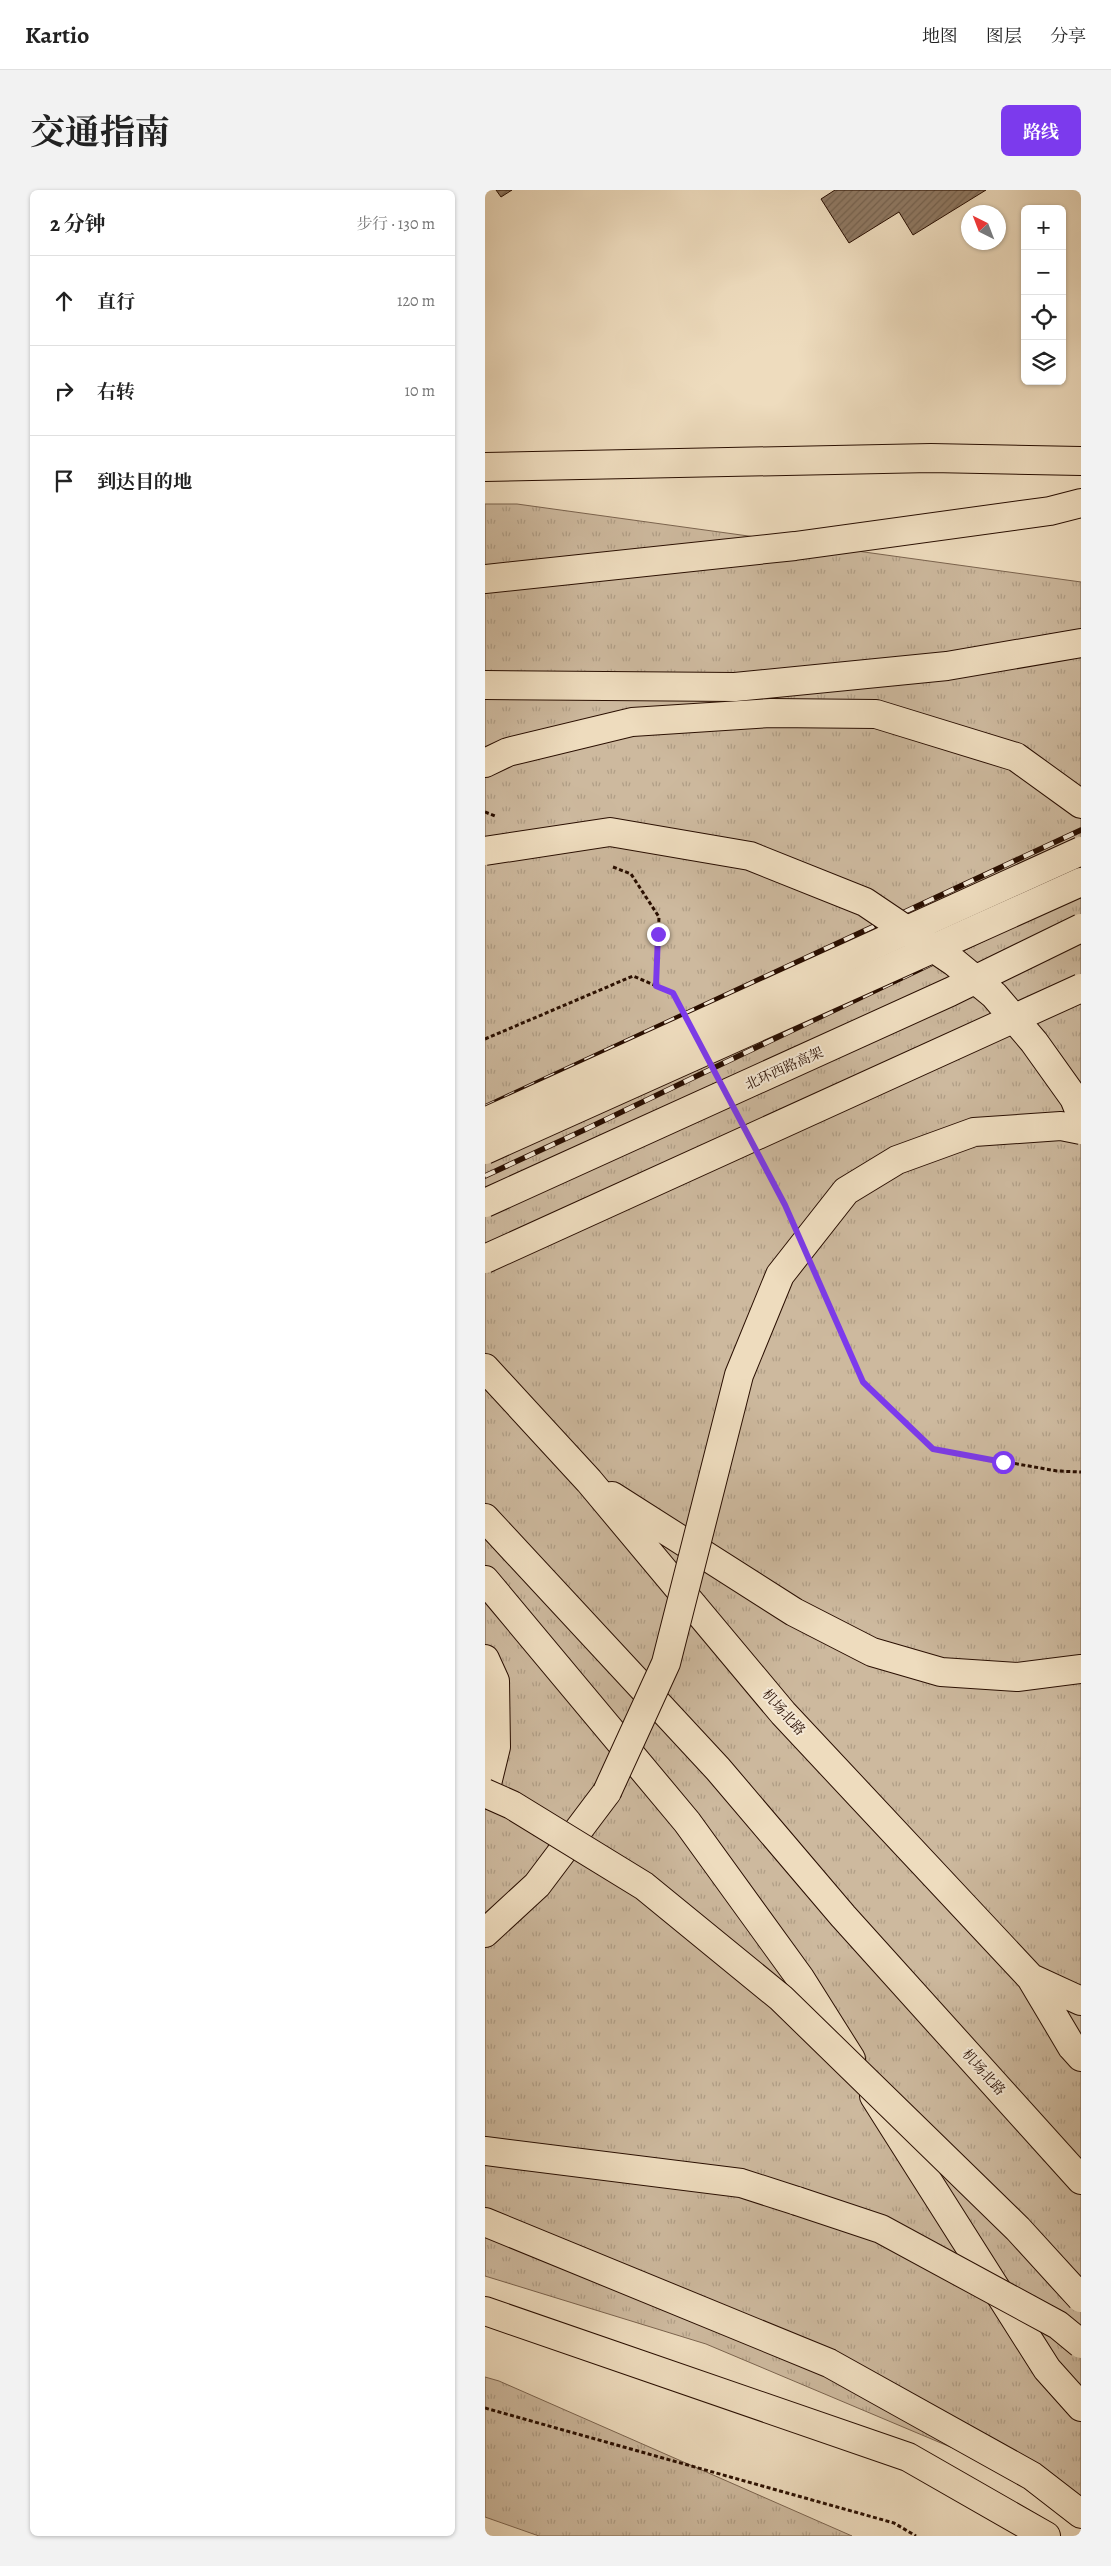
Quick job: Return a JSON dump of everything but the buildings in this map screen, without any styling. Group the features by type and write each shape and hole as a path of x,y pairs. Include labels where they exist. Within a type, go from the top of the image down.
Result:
{"main road":[{"path":"485,468 931,458 1081,461"},
{"path":"485,579 795,546 1050,510 1081,503"},
{"path":"485,685 735,687 947,666 1081,643"},
{"path":"485,764 508,752 632,722 771,713 876,714 1016,756 1081,804"},
{"path":"485,851 610,832 750,856 865,902 954,962 994,995 1034,1042 1074,1098 1081,1115"},
{"path":"485,1122 1081,851"},
{"path":"485,1150 1081,882"},
{"name":"北环西路高架","path":"485,1203 950,992 1081,928"},
{"path":"485,1259 1081,988"},
{"path":"485,1933 537,1885 607,1792 667,1663 739,1375 780,1275 846,1191 897,1160 974,1132 1061,1126 1081,1130"},
{"name":"机场北路","path":"485,1368 589,1481 783,1713 1031,1978 1081,2057"},
{"path":"589,1481 794,1612 873,1652 941,1672 1017,1678 1081,1669"},
{"name":"机场北路","path":"485,1518 718,1769 843,1916 1081,2180"},
{"path":"485,1580 687,1822 789,1962 1047,2369 1081,2407"},
{"path":"485,1659 495,1680 496,1747 485,1793 512,1805 644,1886 781,1998 1018,2229 1081,2298"},
{"path":"1031,1978 1081,2001"},
{"path":"485,2152 741,2183 881,2229 1058,2325 1081,2344"},
{"path":"485,2222 829,2363 1033,2476 1081,2514"},
{"path":"485,2310 908,2457 1046,2536"}],"path":[{"path":"485,812 503,820"},
{"path":"613,867 631,874 659,917 656,986"},
{"path":"485,1038 633,976 673,993 682,1011"},
{"path":"761,1160 793,1223"},
{"path":"816,1276 863,1382 933,1449 1057,1471 1081,1472"},
{"path":"485,2408 893,2523 916,2536"}],"green space":[{"path":"485,504 517,504 1081,582 1081,2502 706,2344 485,2276"},
{"path":"485,2377 499,2381 852,2536 539,2536 485,2517"}],"railway":[{"path":"485,1107 1081,830"},
{"path":"485,1176 1081,892"}],"route":[{"path":"658,934 656,986 673,993 785,1205 863,1382 933,1449 1003,1462"}]}
